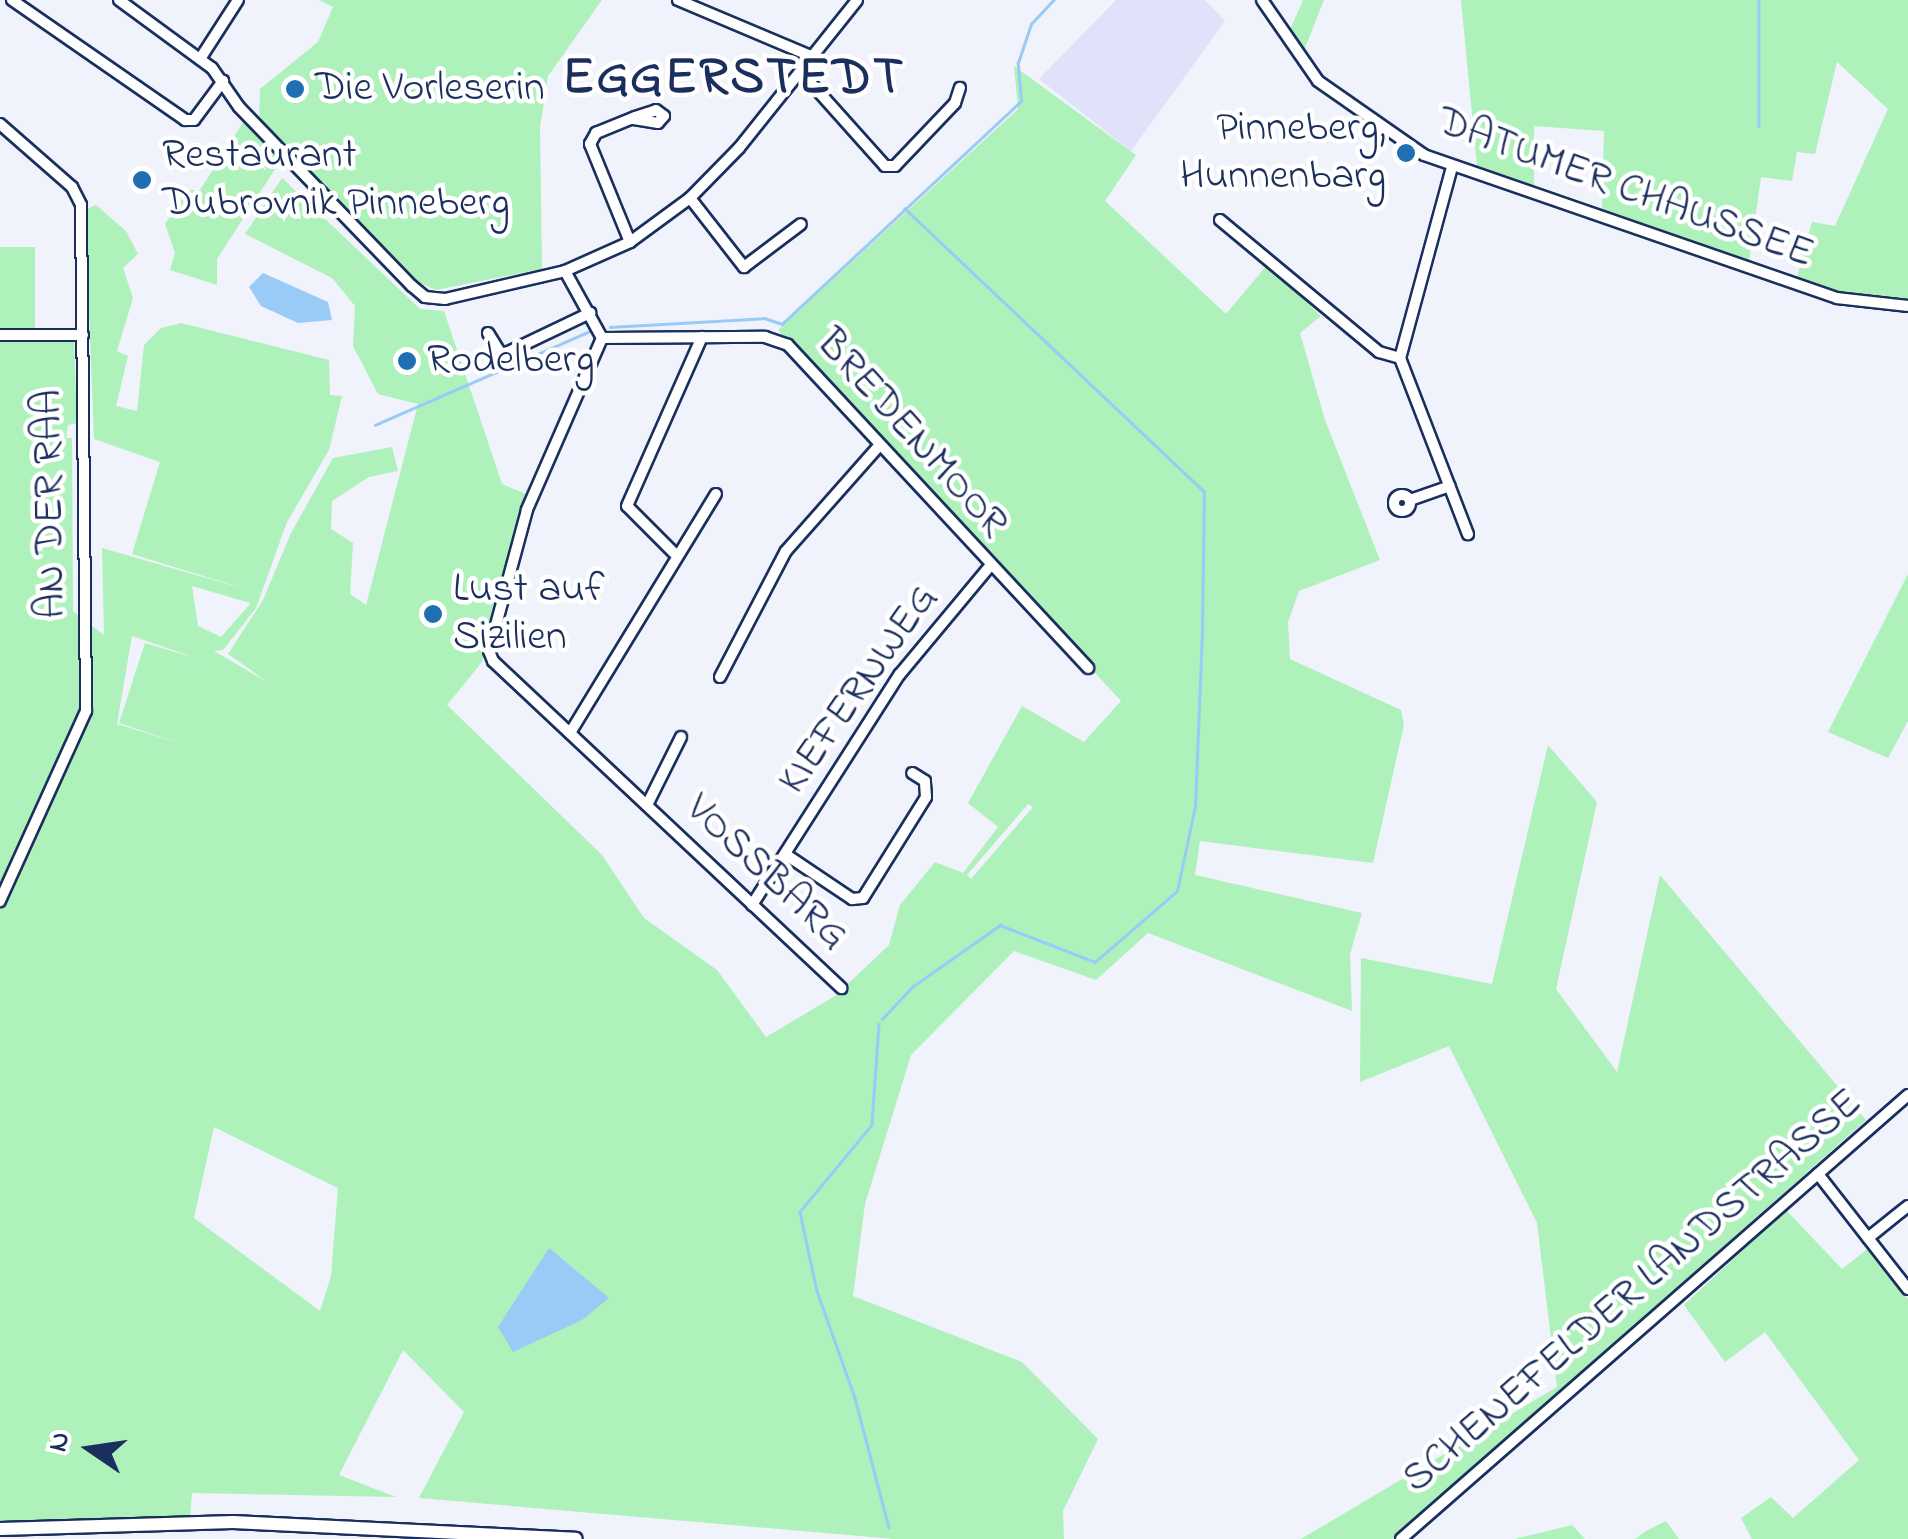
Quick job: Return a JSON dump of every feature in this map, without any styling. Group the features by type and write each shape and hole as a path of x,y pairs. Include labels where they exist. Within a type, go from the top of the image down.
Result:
{"main road":[{"path":"0,1529 233,1522 576,1539"}],"street":[{"path":"12,0 185,120 194,120 223,81"},
{"path":"119,0 200,59 223,81 239,107 425,297 445,300 565,271 630,242 690,198 802,72 857,0"},
{"path":"200,59 238,0"},
{"path":"678,0 813,58"},
{"name":"DATUMER CHAUSSEE","path":"1262,0 1288,43 1335,96 1408,147 1452,167 1837,298 1908,306"},
{"path":"802,72 885,166 895,166 955,103 960,88"},
{"path":"630,242 590,144 596,134 632,118"},
{"name":"AN DER RAA","path":"0,124 78,195 86,711 0,900"},
{"path":"1452,167 1400,358 1468,534"},
{"path":"690,198 744,267 800,224"},
{"path":"1220,220 1379,352 1400,358"},
{"path":"565,271 602,338"},
{"path":"488,333 502,355 590,314"},
{"path":"0,335 83,334"},
{"path":"674,553 626,506 702,337"},
{"name":"BREDENMOOR","path":"602,338 765,337 788,345 878,447 1088,668"},
{"name":"VOSSBARG","path":"602,338 527,510 490,650 570,734 841,988"},
{"path":"720,677 786,551 878,447"},
{"path":"1410,500 1450,486"},
{"path":"570,734 674,553 716,494"},
{"name":"KIEFERNWEG","path":"752,904 922,644 990,567"},
{"name":"VOSSBARG","path":"647,805 681,737"},
{"name":"KIEFERNWEG","path":"785,854 852,899 863,898 926,798 925,782 912,773"},
{"name":"SCHENEFELDER LANDSTRASSE","path":"1401,1539 1908,1096"},
{"path":"1818,1174 1908,1288"},
{"path":"1868,1238 1908,1206"}],"shaded area":[{"path":"1116,0 1205,0 1225,21 1131,151 1039,79"}],"green space":[{"path":"319,0 602,0 548,76 540,127 542,269 436,290 409,278 259,122 260,89 318,42 333,7"},
{"path":"1303,0 1324,0 1303,53 1289,32"},
{"path":"1461,0 1908,0 1908,304 1836,296 1796,281 1812,222 1835,226 1888,109 1837,62 1815,154 1797,152 1792,181 1761,177 1749,262 1602,212 1604,131 1534,126 1534,189 1477,166"},
{"path":"1014,66 1136,155 1105,201 1226,314 1268,264 1321,316 1300,333 1325,420 1380,560 1299,591 1288,622 1290,659 1401,710 1404,725 1373,863 1200,841 1195,875 1362,913 1350,954 1352,1011 1148,933 1096,980 1014,951 911,1055 865,1204 853,1296 1022,1362 1098,1439 1063,1511 1064,1539 894,1539 419,1498 464,1412 403,1350 339,1475 396,1497 192,1493 190,1516 0,1524 0,340 74,339 77,423 68,425 66,438 72,438 73,611 104,635 102,548 252,591 132,554 160,462 94,439 85,210 96,205 126,231 138,254 123,268 133,298 117,351 128,356 116,406 137,411 144,345 161,328 181,323 329,360 330,395 342,396 329,450 287,522 256,608 223,650 214,651 269,683 228,654 263,600 291,533 333,458 392,447 398,471 369,477 332,501 331,529 353,543 350,594 366,605 418,404 378,394 353,346 355,306 332,278 245,234 282,178 420,309 444,311 502,484 526,494 482,662 447,705 602,855 644,918 717,970 766,1037 835,996 889,945 900,905 935,862 963,873 998,827 968,803 1022,706 1084,742 1121,701 778,330 1018,109","holes":["192,586 250,603 221,637 198,626","132,636 199,659 145,643 119,723 182,744 117,724","1028,804 1033,807 971,879 967,875","214,1127 338,1188 331,1276 320,1311 194,1218"]},
{"path":"244,121 283,157 217,259 217,285 170,270 175,253 165,224 188,190 200,190"},
{"path":"0,247 35,247 35,331 0,331"},
{"path":"1908,574 1908,721 1888,758 1828,732"},
{"path":"1548,745 1597,802 1556,989 1617,1072 1660,875 1866,1120 1393,1539 1301,1539 1557,1387 1537,1223 1449,1046 1360,1082 1361,958 1492,984"},
{"path":"1786,1210 1842,1269 1869,1248 1908,1299 1908,1539 1752,1539 1741,1518 1771,1497 1793,1518 1859,1460 1765,1332 1725,1362 1684,1305"},
{"path":"1666,1521 1679,1539 1635,1539 1646,1531"},
{"path":"1572,1525 1585,1539 1515,1539"}],"water":[{"path":"263,273 328,302 332,320 298,323 261,306 249,287"},
{"path":"549,1248 609,1298 582,1320 513,1352 498,1327"}],"waterway":[{"path":"610,327 764,318 782,324 1021,101 1018,63 1031,24 1053,0"},
{"path":"1759,0 1759,126"},
{"path":"882,1019 912,987 1000,925 1095,962 1177,891 1195,806 1202,630 1204,492 905,209"},
{"path":"375,425 590,331"},
{"path":"879,1024 872,1125 800,1212 817,1291 855,1398 889,1528"}],"place":[{"name":"Die Vorleserin","path":"295,89"},
{"name":"Pinneberg, Hunnenbarg","path":"1406,153"},
{"name":"Restaurant Dubrovnik Pinneberg","path":"142,180"},
{"name":"Rodelberg","path":"407,361"},
{"name":"Lust auf Sizilien","path":"433,614"}],"district":[{"name":"EGGERSTEDT","path":"734,80"}]}
